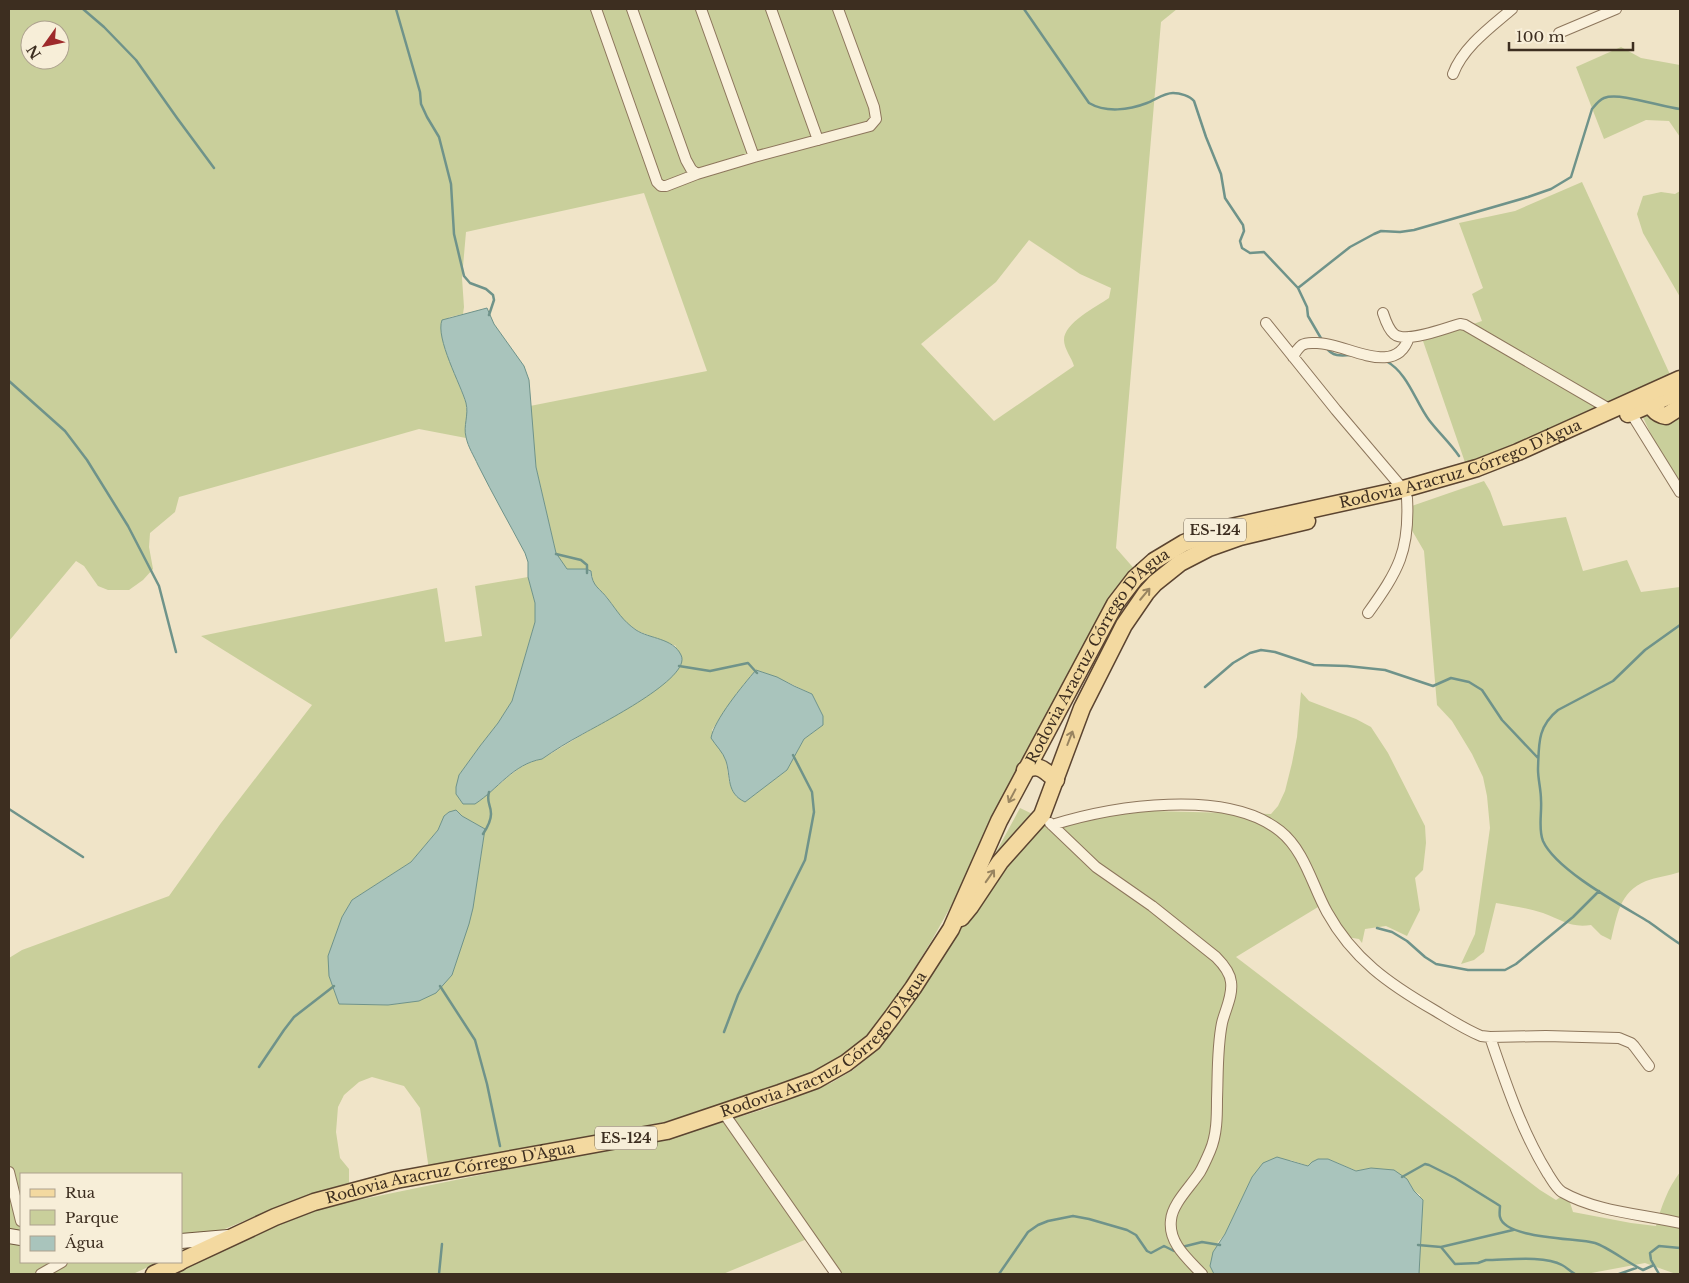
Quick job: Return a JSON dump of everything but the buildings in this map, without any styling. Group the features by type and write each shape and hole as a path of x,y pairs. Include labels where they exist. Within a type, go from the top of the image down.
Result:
{"main road":[{"name":"Rodovia Aracruz Córrego D'Água","path":"182,1261 275,1216 314,1202 396,1180 667,1131 816,1080 846,1064 873,1042 913,988 950,929 998,821 1115,604 1135,578 1154,561 1184,543 1213,531 1481,477 1520,462 1631,413 1680,379"},
{"name":"Rodovia Aracruz Córrego D'Água","path":"950,929 967,912 1000,862 1024,836 1047,820 1065,750 1082,708 1124,625 1146,593 1166,574 1195,554 1227,540 1405,493 1484,465 1611,410 1680,391"},
{"path":"1648,400 1660,415 1666,416 1680,407"},
{"path":"1025,770 1038,767 1056,780"},
{"path":"998,821 1009,832 1024,836"},
{"name":"Rodovia Aracruz Córrego D'Água","path":"157,1269 175,1263"}],"street":[{"path":"596,9 657,182 661,186 754,157 870,126 876,119 874,108 838,9"},
{"path":"632,9 686,160 691,169 697,174"},
{"path":"701,9 754,157"},
{"path":"771,9 818,140"},
{"path":"1453,74 1457,63 1467,50 1512,9"},
{"path":"1559,33 1616,9"},
{"path":"1383,312 1390,330 1394,334 1404,337 1460,324 1466,325 1611,410"},
{"path":"1266,323 1405,493 1407,531 1400,562 1394,576 1368,613"},
{"path":"1293,358 1299,348 1309,343 1334,345 1372,357 1388,358 1395,356 1401,351 1409,337"},
{"path":"1631,413 1680,492"},
{"path":"1047,820 1115,810 1182,804 1228,809 1258,818 1280,831 1292,843 1333,922 1358,956 1388,982 1405,993 1473,1032 1490,1038 1546,1036 1619,1038 1626,1040 1634,1046 1648,1066"},
{"path":"1047,820 1096,868 1159,911 1222,962 1230,975 1231,988 1220,1036 1214,1140 1200,1171 1172,1212 1170,1221 1174,1240 1180,1251 1202,1274"},
{"path":"1490,1038 1512,1100 1529,1140 1559,1190 1594,1205 1680,1223"},
{"path":"724,1112 836,1274"},
{"path":"9,1172 20,1217"},
{"path":"182,1242 234,1236"},
{"path":"40,1274 60,1263"}],"green space":[{"path":"9,9 1177,9 1161,22 1116,548 1137,572 932,940 886,1015 863,1042 824,1070 684,1118 429,1170 420,1108 404,1086 372,1077 359,1082 344,1095 338,1107 336,1132 340,1158 349,1169 349,1186 311,1194 227,1228 182,1250 182,1173 20,1173 20,1263 157,1263 133,1274 9,1274 9,958 22,950 169,896 221,823 312,705 201,636 437,588 445,642 482,636 475,586 528,577 535,603 535,622 512,701 459,775 463,804 474,802 483,797 520,768 542,759 656,690 676,646 638,631 623,620 607,597 594,585 591,571 586,569 567,570 556,553 536,467 530,406 707,371 644,193 466,232 462,278 463,314 450,317 441,324 445,349 466,403 466,438 419,429 179,497 175,512 150,533 149,547 153,569 143,580 129,590 108,590 98,586 84,566 76,561 9,641","holes":["1029,240 1080,274 1111,288 1109,298 1082,316 1065,334 1064,343 1074,366 994,421 921,344 996,282","756,670 812,694 823,716 819,728 804,739 787,770 745,802 735,795 729,781 726,761 712,730 737,693","449,812 462,816 485,829 473,908 452,975 403,1003 388,1005 339,1004 329,976 329,956 342,917 352,900 411,862 438,830 444,816"]},
{"path":"1621,47 1641,58 1680,65 1680,137 1669,121 1646,120 1604,139 1576,67"},
{"path":"1582,182 1673,381 1468,471 1423,341 1482,321 1472,294 1483,288 1459,223 1515,211"},
{"path":"1680,191 1680,297 1643,233 1637,214 1643,196 1661,192 1675,194"},
{"path":"1680,394 1680,497 1641,413"},
{"path":"1484,481 1490,491 1503,526 1566,517 1583,571 1627,560 1641,592 1680,587 1680,872 1646,881 1630,891 1621,906 1611,940 1601,935 1591,925 1584,926 1566,923 1537,911 1496,903 1484,952 1474,960 1461,964 1475,934 1490,828 1487,796 1483,777 1472,754 1452,721 1437,705 1424,551 1407,522 1406,508"},
{"path":"1301,692 1309,701 1356,719 1371,727 1388,753 1425,826 1426,843 1423,870 1415,878 1420,910 1407,936 1386,926 1365,929 1362,943 1359,939 1340,936 1323,904 1236,957 1540,1190 1556,1200 1567,1193 1573,1212 1656,1226 1665,1198 1680,1172 1680,1274 1645,1263 1586,1274 1419,1274 1420,1195 1414,1191 1407,1179 1371,1168 1357,1171 1328,1159 1309,1166 1290,1160 1252,1177 1225,1234 1218,1242 1210,1266 1214,1274 831,1274 807,1239 723,1274 167,1274 206,1254 315,1209 693,1131 765,1109 831,1083 853,1070 873,1053 898,1024 931,972 1020,808 1043,819 1051,820 1114,810 1271,814 1278,806 1285,791 1292,763 1297,737"}],"water":[{"path":"487,308 494,324 524,366 529,380 536,467 556,553 567,569 586,569 591,571 595,584 624,619 636,630 673,645 681,655 681,665 673,676 642,700 566,743 542,759 514,771 475,804 463,804 456,794 459,775 512,701 535,622 535,603 528,577 528,562 468,444 465,433 466,403 449,362 442,338 442,320"},
{"path":"756,670 777,677 812,694 823,716 823,725 804,739 787,770 745,802 732,789 725,758 711,738 717,722"},
{"path":"456,810 462,816 485,829 473,908 452,975 436,993 419,1001 388,1005 339,1004 329,976 328,956 342,917 352,900 411,862 438,830 444,816"},
{"path":"1277,1157 1308,1166 1318,1159 1328,1159 1356,1171 1371,1168 1394,1170 1407,1179 1414,1191 1423,1200 1419,1274 1214,1274 1210,1266 1213,1252 1225,1234 1252,1177 1263,1163"}],"waterway":[{"path":"83,9 104,27 136,60 214,168"},
{"path":"396,9 420,92 421,104 439,137 451,184 454,234 464,276 470,283 486,289 493,295 494,300 489,315"},
{"path":"1024,9 1089,103 1103,108 1125,109 1150,102 1170,93 1185,95 1194,101 1221,174 1225,198 1243,225 1244,231 1240,241 1242,248 1250,253 1264,252 1298,288 1307,307 1308,316 1322,340"},
{"path":"1298,288 1350,247 1381,231 1400,232 1414,230 1528,197 1551,189 1571,177 1592,109 1604,98 1630,98 1680,109"},
{"path":"1326,347 1334,354 1341,356 1352,355"},
{"path":"1386,361 1394,366 1406,380 1424,413 1459,456"},
{"path":"9,381 65,431 87,460 128,526 159,586 176,652"},
{"path":"556,554 581,560 587,565 587,573"},
{"path":"1680,625 1645,650 1613,681 1558,710 1551,716 1540,737 1538,769 1541,796 1541,831 1543,841 1550,852 1561,864 1590,886 1649,922 1680,944"},
{"path":"1205,687 1233,663 1250,653 1261,650 1275,652 1314,665 1385,670 1433,686 1451,678 1469,682 1482,690 1502,720 1538,758"},
{"path":"679,666 710,671 748,663 757,673"},
{"path":"724,1032 738,995 805,860 814,812 812,792 793,755"},
{"path":"483,834 491,816 488,799 489,792"},
{"path":"9,809 83,857"},
{"path":"1377,928 1392,932 1407,941 1436,964 1468,970 1505,970 1516,964 1573,917 1599,891"},
{"path":"259,1067 294,1017 334,986"},
{"path":"440,986 475,1040 487,1084 500,1146"},
{"path":"1402,1177 1425,1164 1429,1165 1455,1178 1500,1206 1500,1217 1505,1224 1514,1230 1528,1234 1595,1243 1643,1270 1654,1265"},
{"path":"999,1274 1028,1232 1048,1221 1073,1216 1127,1230 1136,1235 1147,1251 1151,1253 1164,1246 1174,1251 1176,1249"},
{"path":"1418,1245 1441,1247 1513,1230"},
{"path":"1182,1247 1202,1242 1220,1245"},
{"path":"439,1274 442,1244"},
{"path":"1659,1274 1651,1260 1650,1253 1659,1246 1680,1248"},
{"path":"1441,1247 1455,1264 1478,1263 1486,1260 1535,1259 1554,1262 1575,1274"},
{"path":"1619,1274 1636,1268"}]}
